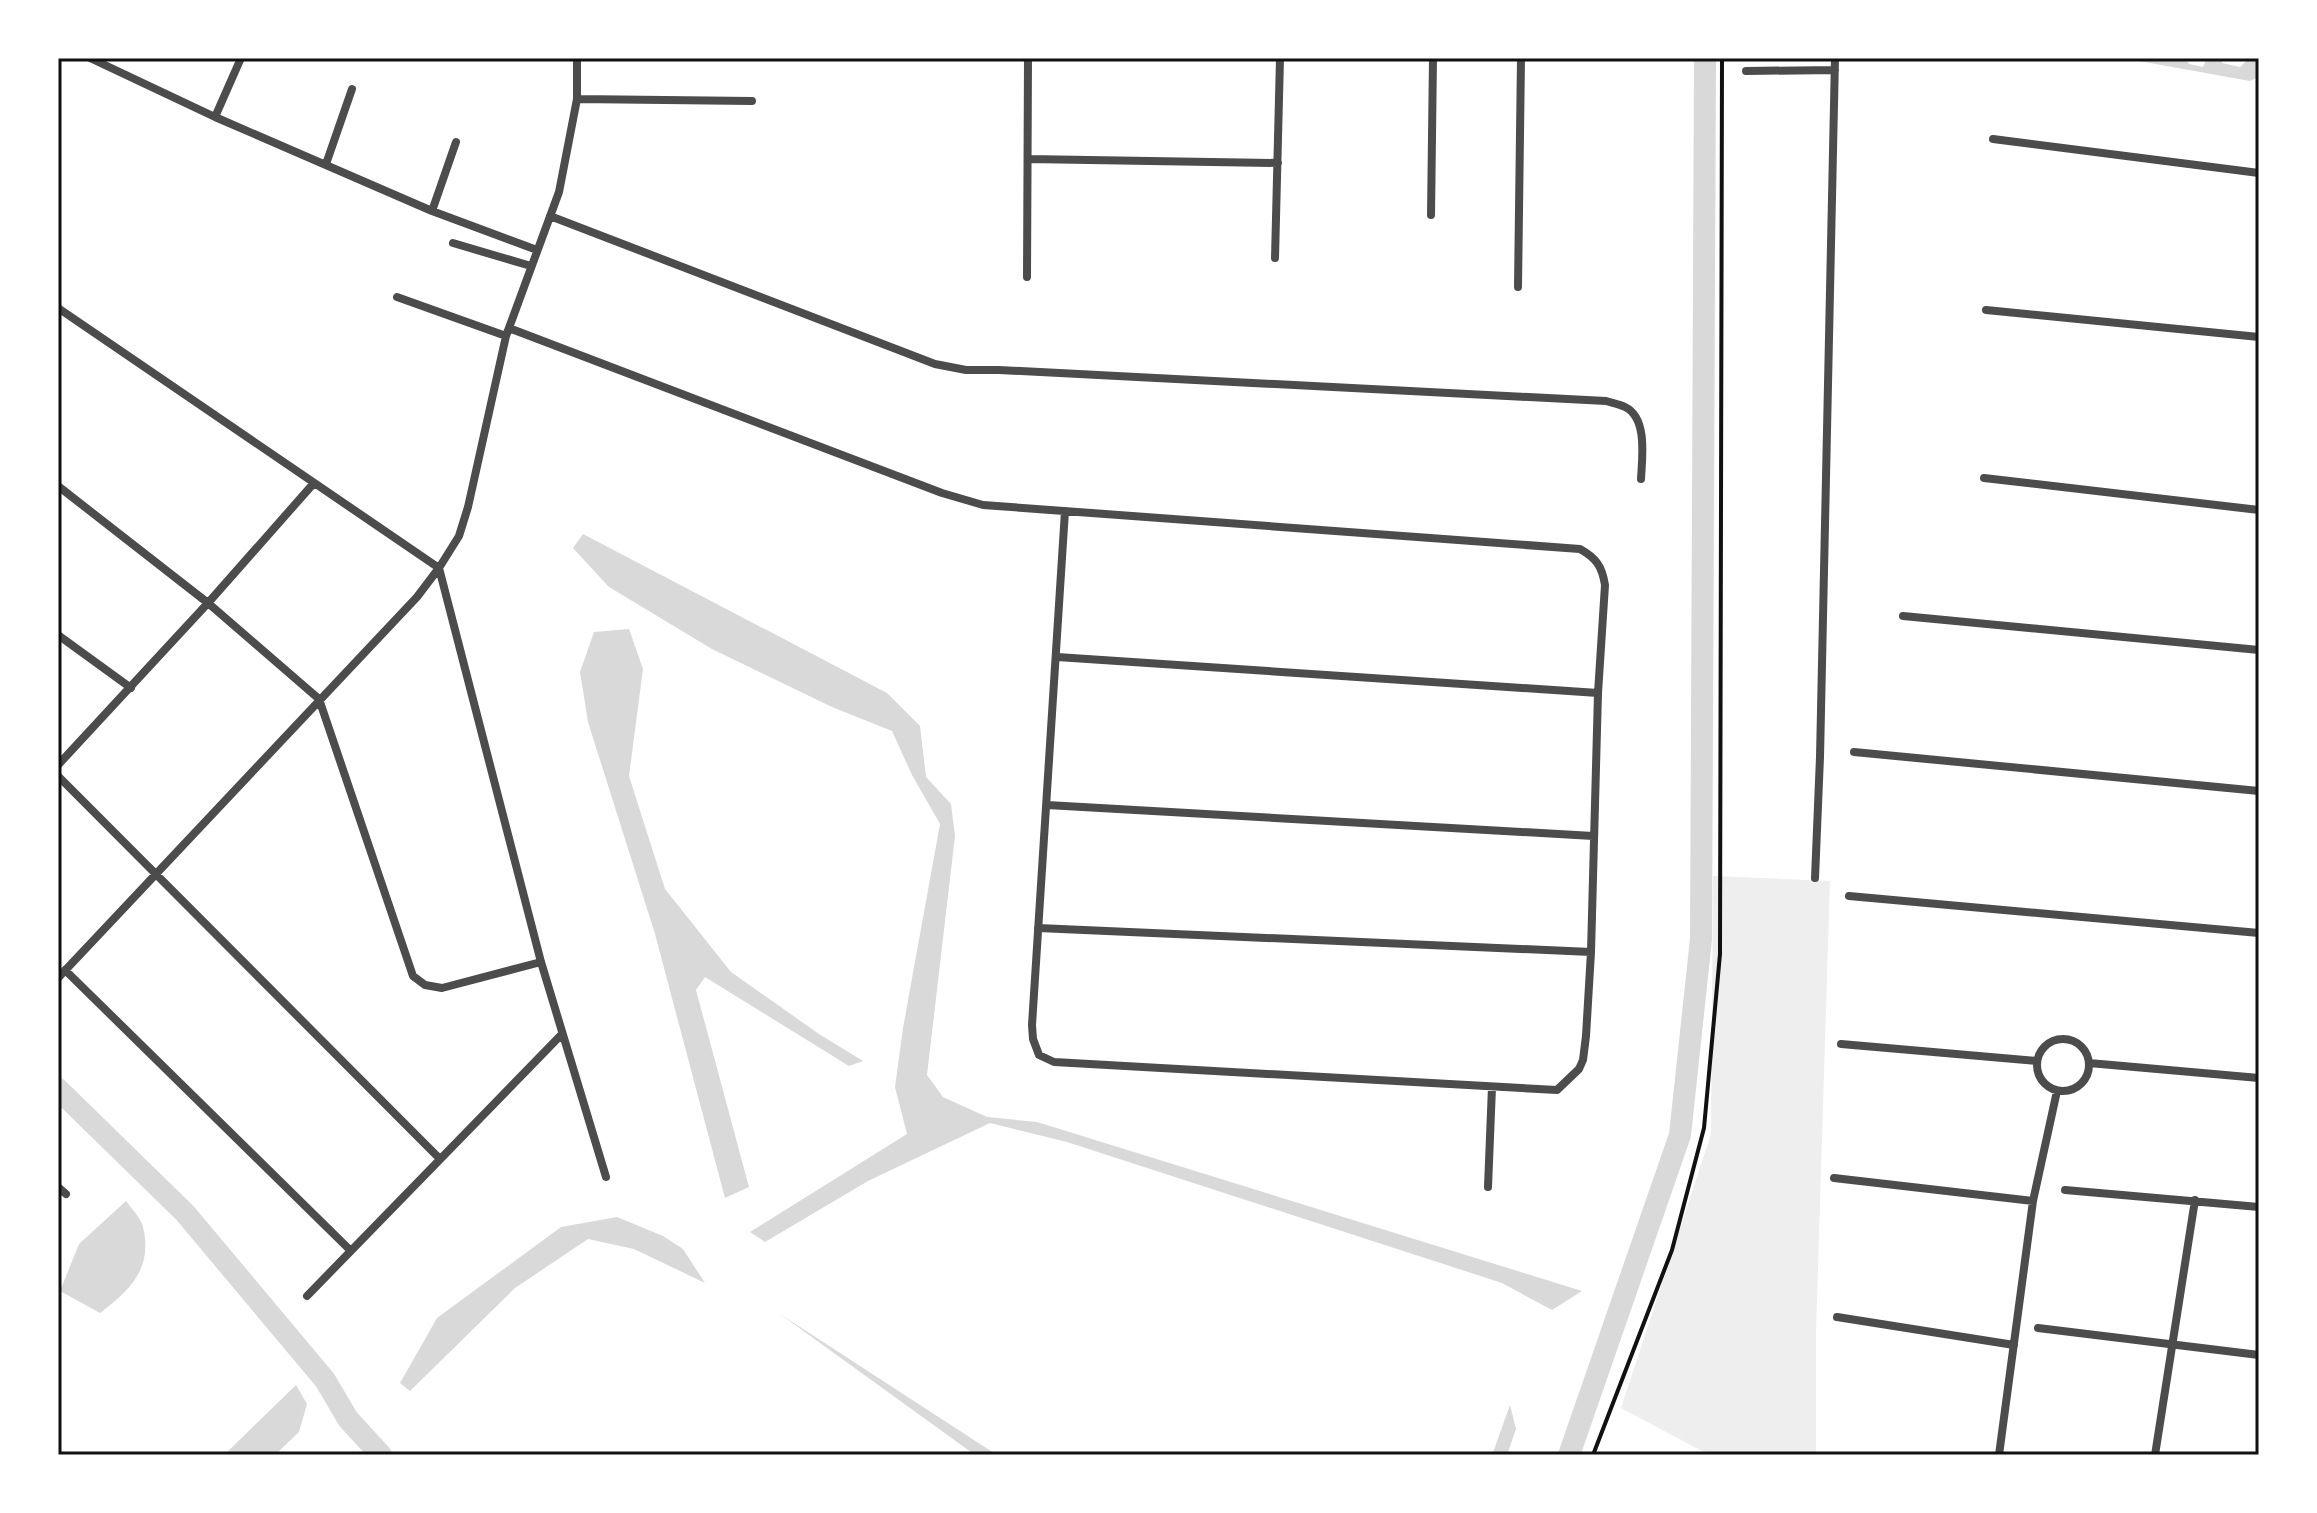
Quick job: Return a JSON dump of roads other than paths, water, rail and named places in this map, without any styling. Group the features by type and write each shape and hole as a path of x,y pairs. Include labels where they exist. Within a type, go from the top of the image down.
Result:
{"street":[{"path":"90,58 215,117 432,211 537,250"},
{"path":"114,68 118,58"},
{"path":"215,117 241,58"},
{"path":"58,978 417,597 459,536 507,332 559,192 577,99 577,58"},
{"path":"1027,277 1028,58"},
{"path":"1275,258 1280,58"},
{"path":"1431,215 1433,58"},
{"path":"1518,287 1521,58"},
{"path":"1815,878 1835,58"},
{"path":"1746,71 1835,70"},
{"path":"326,164 352,89"},
{"path":"577,99 752,101"},
{"path":"1993,139 2259,173"},
{"path":"432,211 456,142"},
{"path":"1028,159 1278,163"},
{"path":"550,216 935,364 966,370 1606,401 1625,407 1638,424 1642,442 1641,479"},
{"path":"453,243 531,266"},
{"path":"397,297 507,332 942,493 993,506 1065,511 1580,549 1593,556 1602,569 1605,585 1598,693 1586,1036 1579,1069 1557,1090 1054,1062 1039,1055 1033,1039 1038,928 1065,511"},
{"path":"58,308 439,568 541,962 606,1177"},
{"path":"1986,310 2259,337"},
{"path":"1984,478 2259,510"},
{"path":"58,765 314,483"},
{"path":"58,486 208,603 319,699 413,976 425,985 442,988 541,962"},
{"path":"1903,616 2259,650"},
{"path":"58,635 131,688"},
{"path":"1057,657 1598,693"},
{"path":"1854,752 2259,791"},
{"path":"58,776 439,1158"},
{"path":"1047,805 1593,836"},
{"path":"1849,896 2259,933"},
{"path":"1038,928 1591,952"},
{"path":"65,970 350,1250"},
{"path":"307,1296 562,1034"},
{"path":"2060,1039 2076,1042 2083,1048 2089,1063 2086,1079 2080,1085 2057,1091 2039,1076 2037,1061 2045,1046 2060,1039"},
{"path":"1841,1044 2037,1061"},
{"path":"2089,1063 2259,1078"},
{"path":"1488,1187 1492,1087"},
{"path":"1999,1455 2033,1201 2057,1091"},
{"path":"1834,1178 2033,1201"},
{"path":"58,1187 66,1194"},
{"path":"2065,1190 2259,1207"},
{"path":"2155,1455 2195,1200"},
{"path":"1837,1317 2014,1345"},
{"path":"2038,1328 2259,1355"}],"waterway":[{"path":"1569,1455 1680,1135 1701,939 1705,58"},
{"path":"58,1089 185,1213 325,1380 348,1419 381,1455"}]}
